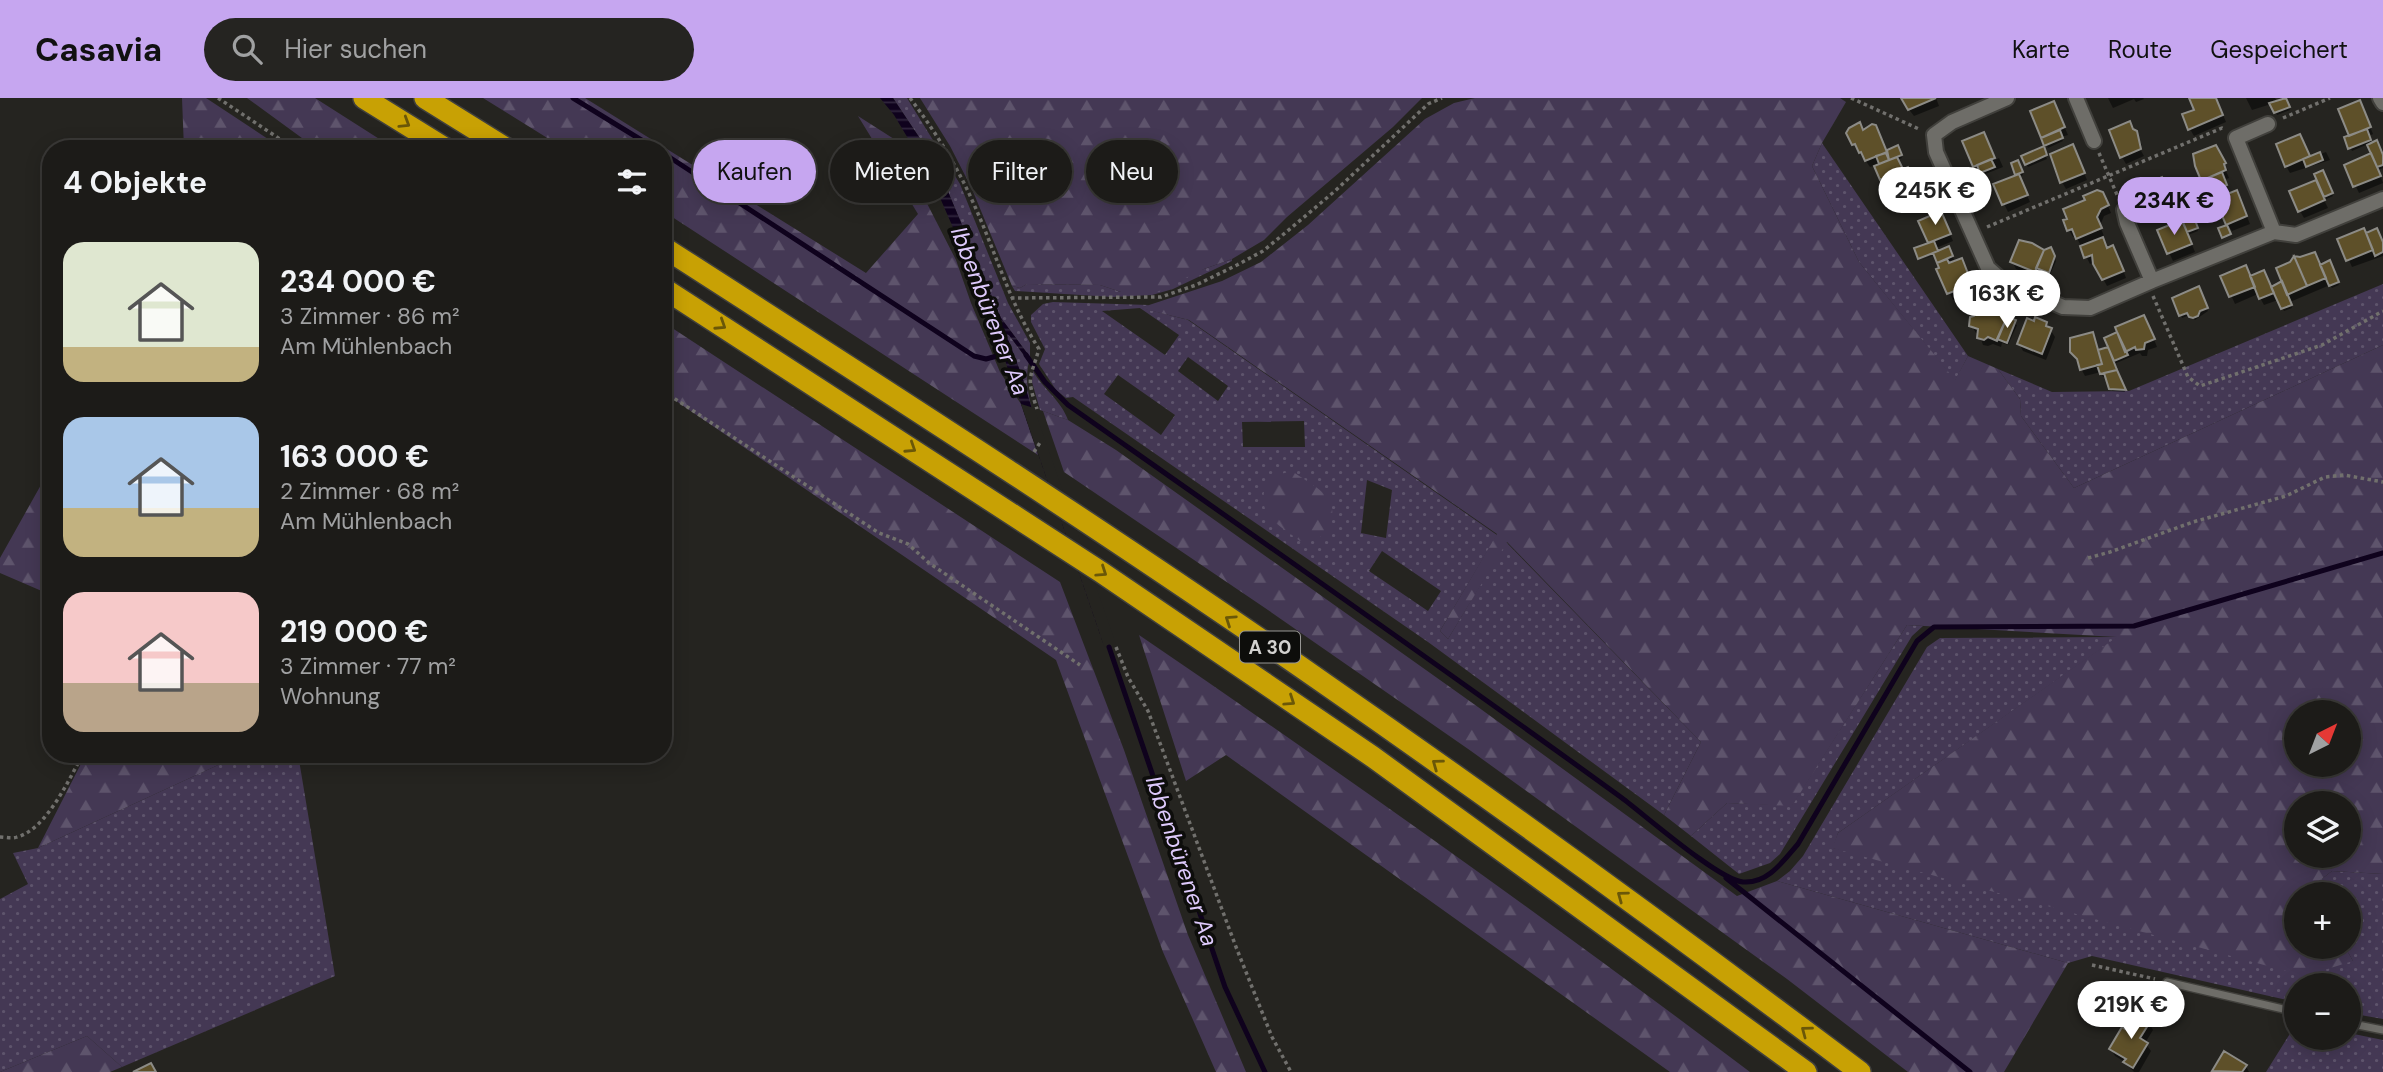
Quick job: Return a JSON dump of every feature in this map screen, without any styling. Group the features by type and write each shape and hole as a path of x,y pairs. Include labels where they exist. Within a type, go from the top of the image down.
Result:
{"highway":[{"path":"364,98 432,140"},
{"path":"425,98 493,140"},
{"name":"A 30","path":"672,253 964,440 1327,685 1704,955 1860,1072"},
{"name":"A 30","path":"672,294 1101,572 1373,757 1806,1072"}],"street":[{"path":"2007,98 1952,122 1934,135 1936,152 1988,268 2004,282 2063,307 2090,308 2274,232 2296,235 2383,199"},
{"path":"2076,98 2094,141"},
{"path":"2380,98 2383,103"},
{"path":"2268,124 2236,138 2274,232"},
{"path":"2124,210 2152,281"}],"lane":[{"path":"2167,982 2284,1009"},
{"path":"2361,1026 2383,1030"}],"path":[{"path":"218,98 281,140"},
{"path":"910,98 933,128 972,198 1011,298 1039,349 1031,369 1030,387 1037,409"},
{"path":"1011,298 1161,297 1196,285 1237,265 1278,239 1335,191 1428,104 1441,98"},
{"path":"1851,98 1934,135"},
{"path":"2268,124 2330,98"},
{"path":"1972,233 2222,128 2236,138"},
{"path":"2094,141 2124,210"},
{"path":"2152,281 2153,301 2188,377 2200,386 2322,345 2383,311"},
{"path":"672,397 879,533 908,544 929,563 1080,665"},
{"path":"1034,452 1041,441"},
{"path":"2088,558 2193,522 2286,496 2325,477 2344,475 2383,482"},
{"path":"1116,647 1128,677 1148,711 1236,947 1272,1037 1291,1072"},
{"path":"0,837 16,838 41,821 64,791 78,763"},
{"path":"2092,965 2167,982"}],"green space":[{"path":"182,98 206,98 269,140 184,140"},
{"path":"247,98 315,98 381,140 305,140"},
{"path":"483,98 585,98 652,140 551,140"},
{"path":"893,98 907,98 933,140 921,140"},
{"path":"920,98 1422,98 1393,127 1287,217 1264,240 1232,259 1204,269 1157,292 1121,292 1100,285 1012,286 978,203 1072,203 1072,140 968,140 968,181 954,154 954,140 946,140"},
{"path":"1475,98 1840,98 1846,102 1812,166 1859,262 1955,380 1968,356 1998,369 2020,399 2021,416 2074,488 2383,345 2383,874 2332,871 2318,882 2284,882 2284,959 2353,961 2315,973 2294,973 1832,848 1838,833 2117,637 1907,625 1792,806 1727,803 1691,836 1664,815 1701,742 1507,542 1448,639 1440,631 1497,534 1189,320 1140,308 1222,281 1261,262 1308,225 1425,119 1454,103"},
{"path":"858,116 894,139 873,140"},
{"path":"1822,143 1968,356 1955,381 1859,262 1812,166"},
{"path":"672,152 693,165 693,203 754,203 866,273 918,214 911,203 927,203 956,260 1000,372 1021,404 1038,455 672,217"},
{"path":"954,174 1008,303 1030,343 1030,357 1001,318 953,203"},
{"path":"1232,259 1173,289 1152,295 1113,297 1015,291 1012,286 1100,285 1121,292"},
{"path":"2383,284 2383,345 2074,488 2021,416 2020,399 1998,369 2052,392 2129,391"},
{"path":"1043,304 1149,305 1142,308 1188,320 1497,535 1440,631 1448,639 1506,542 1701,742 1664,815 1428,642 1073,397 1066,398 1056,390 1039,364 1045,349 1031,322 1031,315","holes":["1140,308 1179,335 1165,355 1102,311","1188,357 1228,386 1218,401 1178,371","1118,375 1175,415 1161,435 1104,394","1304,421 1305,447 1243,447 1242,422","1367,480 1392,490 1386,538 1361,533","1382,551 1441,591 1428,611 1369,571"]},
{"path":"672,328 1060,582 1124,750 1188,935 1246,1072 1216,1072 1163,952 1056,660 672,398"},
{"path":"1005,333 1029,362 1027,384 1034,420 1022,376"},
{"path":"1033,371 1061,406 1068,420 1040,410 1032,382"},
{"path":"1043,411 1068,420 1116,450 1478,707 1737,896 1777,881 2068,963 2004,1072 1908,1072 1787,979 1471,751 1064,472"},
{"path":"1292,471 1319,490 1330,502 1332,521 1328,533 1318,538 1300,541 1276,523 1266,511 1266,484 1281,474"},
{"path":"42,483 42,591 0,573 0,558"},
{"path":"1907,625 1923,626 1912,636 1780,854 1770,863 1739,874 1691,836 1727,803 1792,805"},
{"path":"1139,635 1447,850 1750,1072 1670,1072 1226,755 1186,781"},
{"path":"2118,637 1838,833 1833,848 2284,946 2284,959 2361,959 2361,882 2318,882 2332,871 2383,874 2383,1019 2361,1015 2361,973 2284,973 2284,999 2092,956 2068,963 1777,881 1803,856 1927,647 1940,638"},
{"path":"81,763 222,763 38,848"},
{"path":"222,763 300,763 335,976 122,1067 87,1036 0,1072 0,899 28,884 13,853 38,848"},
{"path":"2361,1035 2383,1040 2383,1072 2266,1072 2284,1043 2284,1050 2361,1050"},
{"path":"87,1036 122,1067 110,1072 0,1072"}],"water":[{"path":"880,98 893,98 921,140 909,140"},
{"path":"942,203 953,203 1001,318 1030,357 1029,362 1006,334 1022,376 1104,646 1014,390 1015,382 1008,370 994,322"}],"pier":[{"path":"1021,404 1034,408 1117,647 1104,646"}],"building":[{"path":"1901,98 1936,98 1908,110"},
{"path":"2189,98 2216,98 2223,115 2188,130 2182,114 2194,110"},
{"path":"2286,98 2290,107 2274,113 2269,103"},
{"path":"2360,100 2371,127 2349,136 2338,109"},
{"path":"2054,101 2065,127 2041,138 2030,111"},
{"path":"2130,121 2133,129 2137,131 2141,149 2120,158 2109,130"},
{"path":"1860,122 1863,130 1872,124 1876,125 1887,152 1865,161 1846,133"},
{"path":"2367,129 2371,140 2348,149 2344,137"},
{"path":"2060,130 2063,138 2044,146 2041,138"},
{"path":"1984,132 1995,158 1973,167 1962,141"},
{"path":"2300,134 2310,156 2285,167 2276,144"},
{"path":"2377,140 2383,155 2383,165 2377,167 2367,145"},
{"path":"2073,144 2085,173 2060,183 2050,154"},
{"path":"1898,145 1902,155 1889,160 1887,150"},
{"path":"2216,145 2226,163 2226,170 2203,180 2195,166 2193,154"},
{"path":"2044,146 2047,155 2025,165 2021,156"},
{"path":"2320,152 2323,160 2306,167 2303,159"},
{"path":"1886,153 1889,160 1879,164 1876,156"},
{"path":"2371,153 2381,176 2353,187 2344,165"},
{"path":"1897,157 1903,169 1880,180 1874,166"},
{"path":"1991,159 1995,167 1980,173 1977,165"},
{"path":"2018,160 2023,172 2015,175 2011,163"},
{"path":"1908,167 1919,195 1896,205 1884,177"},
{"path":"2323,170 2333,193 2324,197 2314,174"},
{"path":"2222,172 2227,185 2204,194 2200,185 2203,180"},
{"path":"2019,174 2028,195 2002,205 1993,184"},
{"path":"2162,177 2171,199 2146,209 2140,202 2137,188"},
{"path":"2316,180 2325,200 2298,212 2289,191"},
{"path":"2097,190 2103,192 2109,205 2101,209 2097,217 2102,228 2076,239 2072,229 2067,231 2063,220 2067,219 2063,209 2085,200 2083,196"},
{"path":"2237,190 2247,216 2226,225 2215,199"},
{"path":"2189,205 2198,228 2187,232 2177,210"},
{"path":"1941,211 1951,234 1928,243 1918,221"},
{"path":"2182,220 2192,244 2167,254 2157,230"},
{"path":"2227,225 2231,234 2222,238 2218,228"},
{"path":"2364,228 2373,250 2346,261 2337,239"},
{"path":"2377,228 2383,242 2383,252 2375,256 2366,233"},
{"path":"2103,237 2107,248 2113,245 2124,271 2102,280 2093,264 2092,255 2084,258 2080,246"},
{"path":"2019,240 2044,250 2035,272 2010,262"},
{"path":"1934,241 1938,251 1918,259 1914,248"},
{"path":"1949,246 1953,256 1937,263 1933,253"},
{"path":"2051,247 2055,256 2049,273 2036,268 2044,250"},
{"path":"2315,252 2326,278 2307,286 2294,256 2300,257"},
{"path":"2294,256 2307,286 2287,295 2276,268 2290,262"},
{"path":"1962,258 1972,284 1947,294 1936,269 1939,268 1937,263 1947,259 1949,263"},
{"path":"2330,260 2339,282 2329,286 2320,265"},
{"path":"2246,265 2255,287 2229,297 2220,276"},
{"path":"2264,270 2274,293 2259,299 2250,276"},
{"path":"2282,281 2292,305 2281,309 2271,287"},
{"path":"2199,286 2208,308 2193,318 2187,313 2179,316 2172,298"},
{"path":"1979,303 2000,308 1999,312 2008,315 1997,341 1988,337 1984,340 1977,338 1978,329 1969,326 1970,317 1974,316"},
{"path":"2144,315 2155,339 2145,343 2144,349 2136,350 2135,347 2125,352 2115,327"},
{"path":"2007,317 2016,320 2007,343 1997,339"},
{"path":"2035,317 2047,322 2046,326 2052,328 2042,354 2017,344 2027,318 2034,321"},
{"path":"2093,332 2102,364 2080,370 2077,359 2070,352 2070,338"},
{"path":"2117,332 2128,355 2114,361 2104,338"},
{"path":"2108,347 2117,370 2100,374 2097,365 2102,364 2098,350"},
{"path":"2117,370 2126,390 2109,389 2104,373"},
{"path":"2133,1012 2150,1022 2140,1038 2148,1043 2133,1068 2123,1062 2126,1059 2109,1049 2122,1027 2125,1029 2135,1014"},
{"path":"2224,1051 2247,1065 2242,1072 2212,1071"},
{"path":"151,1063 156,1072 133,1072"}],"waterway":[{"path":"573,98 641,140"},
{"path":"672,159 974,356 986,359 1008,353"},
{"path":"1026,355 1045,382 1068,405 1553,748 1700,859 1717,871 1743,882 1752,882 1768,875 1798,844 1917,641 1934,627 2134,626 2383,553"},
{"name":"Ibbenbürener Aa","path":"1109,647 1225,987 1265,1072"},
{"path":"1726,878 1970,1072"}]}
